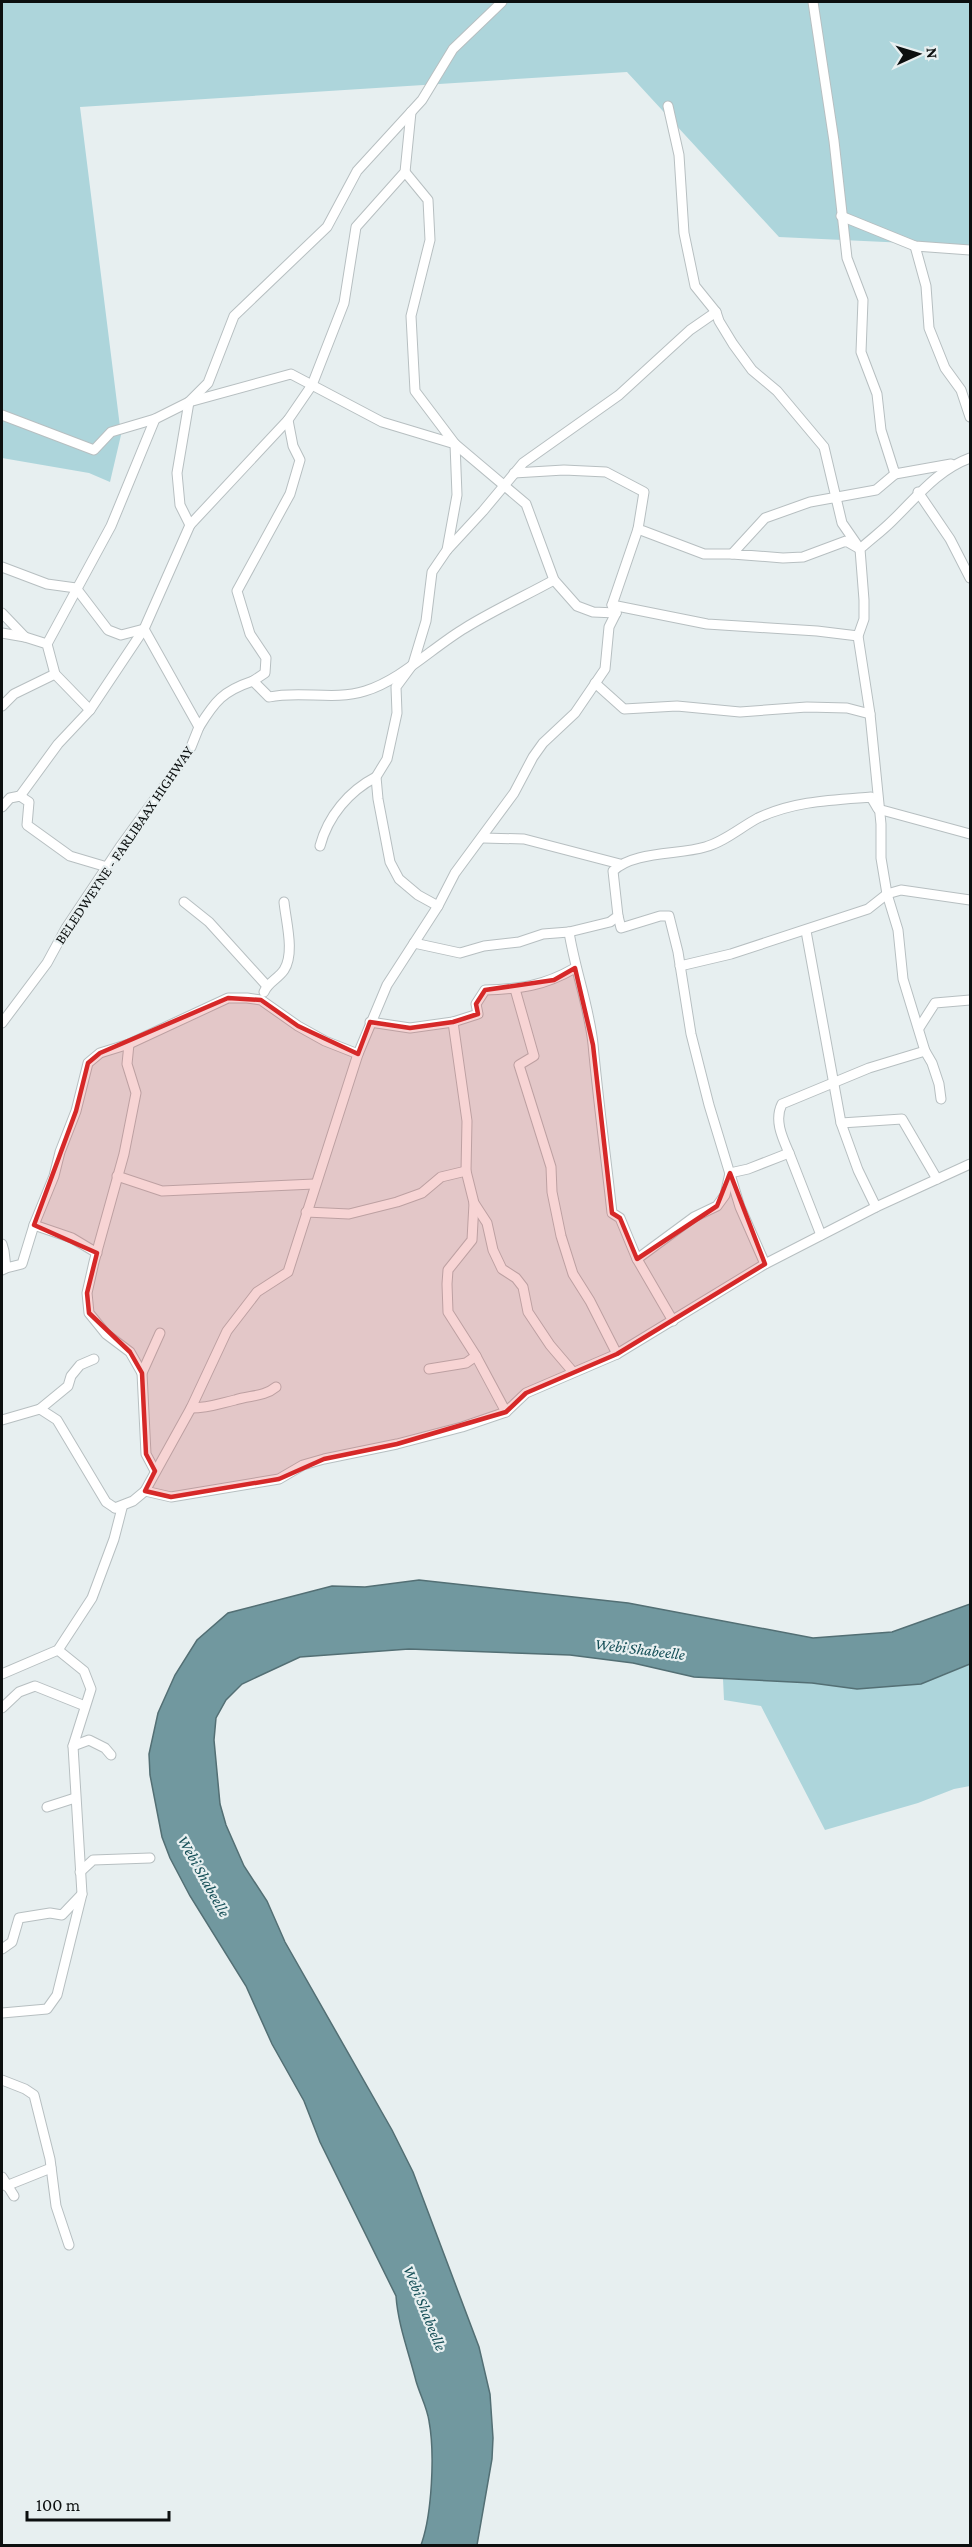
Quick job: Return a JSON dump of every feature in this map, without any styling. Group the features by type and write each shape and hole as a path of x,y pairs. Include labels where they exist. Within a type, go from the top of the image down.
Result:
{"street":[{"path":"190,525 180,505 177,473 189,402 208,383 234,316 327,227 357,171 422,100 453,49 502,2"},
{"path":"813,2 834,141 847,258 863,300 861,352 877,394 882,429 895,474"},
{"path":"668,106 679,155 684,233 695,286 716,312 733,344 752,370 777,391 824,447 842,523 860,549 864,619 858,636 870,714 881,858 887,894 898,930 903,979 925,1051 932,1063 941,1100"},
{"path":"2,807 10,798 20,796 58,744 90,710 144,629 190,525 288,420 312,385 344,303 356,227 405,172 411,112"},
{"path":"405,172 428,200 430,240 411,316 415,392 455,444 526,504 554,580 578,606 593,612 614,609 706,624 858,636"},
{"path":"841,216 915,246 970,250"},
{"path":"915,246 926,286 929,328 945,368 961,390 970,417"},
{"path":"321,846 325,830 341,806 358,786 376,777 387,759 397,713 396,687 413,664 426,621 432,572 447,550 523,463 619,394 690,330 716,312"},
{"path":"2,415 94,450 111,432 155,419 189,402 291,374 382,422 455,444"},
{"path":"90,710 55,674 46,644 111,526 155,419"},
{"path":"198,727 215,701 237,686 253,681 265,673 266,658 250,634 237,591 290,494 300,460 293,446 288,420"},
{"path":"447,550 457,495 455,444"},
{"path":"732,554 765,518 810,502 876,490 895,474 953,464 970,458"},
{"path":"860,549 892,521 918,492 953,464"},
{"path":"115,1508 133,1501 145,1491 191,1408 227,1331 238,1315 257,1292 288,1272 314,1184 358,1054 387,985 438,906 455,873 514,793 525,770 543,743 575,713 605,669 609,627 638,529 644,492 606,471 564,470 514,473"},
{"path":"918,492 950,539 970,578"},
{"path":"638,529 704,554 783,558 803,556 846,541 860,549"},
{"path":"2,567 48,584 76,588 108,630 121,635 144,629"},
{"path":"253,681 269,697 289,693 330,696 365,691 413,664 465,628 554,580"},
{"path":"2,613 25,637"},
{"name":"BELEDWEYNE - FARLIBAAX HIGHWAY","path":"2,1023 47,963 66,928 191,747 198,727 144,629"},
{"path":"2,633 46,644"},
{"path":"2,706 14,694 55,674"},
{"path":"595,683 624,709 677,706 740,712 807,707 848,708 870,714"},
{"path":"376,777 390,862 399,879 418,895 438,906"},
{"path":"20,796 29,802 27,825 70,856 107,867"},
{"path":"765,1264 740,1207 691,1034 669,916 660,915 621,928 613,871 620,864 640,858 707,847 760,817 806,801 871,797 879,809 970,834"},
{"path":"483,838 524,839 620,864"},
{"path":"680,966 731,954 806,931 868,909 887,894 902,890 970,900"},
{"path":"184,902 209,922 267,986"},
{"path":"261,1000 267,986 284,970 289,956 284,902"},
{"path":"414,943 460,953 484,946 519,942 543,934 569,932 610,922 618,916"},
{"path":"806,931 841,1123 858,1170 876,1207"},
{"path":"569,932 575,968 583,987 593,1045 612,1213 620,1218 637,1259 673,1321"},
{"path":"370,1022 410,1028 453,1022 477,1014 476,1004 485,990 515,989 554,980 575,968"},
{"path":"515,989 534,1056 519,1065 550,1167 552,1192 561,1236 573,1274 590,1301 617,1354"},
{"path":"2,1244 4,1269 22,1264 76,1112 88,1063 100,1053 129,1044 228,998 261,1000 298,1026 325,1041 358,1054"},
{"path":"919,1028 935,1003 970,1000"},
{"path":"453,1022 466,1110 466,1171 474,1203 472,1240 448,1270 448,1312 476,1356 506,1412"},
{"path":"129,1044 127,1064 136,1093 124,1154 87,1293 89,1313 106,1334 130,1352 142,1373 146,1454 155,1471"},
{"path":"821,1235 779,1125 778,1116 782,1104 834,1082 925,1051"},
{"path":"841,1123 902,1119 937,1179"},
{"path":"730,1173 748,1169 789,1153"},
{"path":"145,1491 171,1497 279,1479 303,1465 397,1444 462,1427 506,1412 526,1393 617,1354 765,1264 876,1207 970,1164"},
{"path":"306,1212 349,1214 397,1202 422,1193 441,1178 466,1171"},
{"path":"637,1259 694,1217 717,1206 725,1195 730,1173"},
{"path":"117,1176 162,1191 314,1184"},
{"path":"474,1203 487,1223 493,1250 502,1269 516,1278 523,1287 528,1312 573,1372"},
{"path":"34,1225 72,1238 97,1253"},
{"path":"142,1373 160,1333"},
{"path":"429,1369 466,1363 476,1356"},
{"path":"2,1420 40,1408 68,1386 71,1376 80,1365 94,1359"},
{"path":"191,1408 213,1408 235,1399 268,1394 276,1387"},
{"path":"2,1674 58,1650 92,1598 114,1539 122,1508 115,1508 106,1502 57,1420 40,1408"},
{"path":"2,2013 47,2009 57,1995 79,1914 82,1894 73,1746 91,1689 84,1671 58,1650"},
{"path":"2,1708 19,1692 34,1686 85,1706"},
{"path":"73,1746 89,1740 105,1748 111,1755"},
{"path":"47,1807 75,1798"},
{"path":"80,1872 93,1860 150,1858"},
{"path":"2,1949 12,1942 19,1918 50,1913 62,1915 82,1894"},
{"path":"2,2080 34,2095 51,2168 56,2206 69,2245"},
{"path":"14,2196 4,2181 51,2168"}],"highlighted area":[{"path":"575,968 593,1045 612,1213 620,1218 637,1259 717,1206 730,1173 765,1264 617,1354 526,1393 506,1412 397,1444 324,1459 279,1479 171,1497 145,1491 155,1471 146,1454 142,1373 130,1352 89,1313 87,1293 97,1253 34,1225 76,1111 88,1063 100,1053 228,998 247,998 261,1000 298,1026 358,1054 370,1022 410,1028 453,1022 478,1014 476,1004 485,990 554,980"}],"shaded area":[{"path":"2,2 970,2 970,246 779,237 627,72 80,107 121,435 110,482 89,473 2,458"},
{"path":"970,1664 970,1786 825,1830 761,1706 724,1700 723,1679 812,1683 857,1689 942,1676"}],"water":[{"name":"Webi Shabeelle","path":"419,1580 628,1603 813,1638 892,1632 970,1604 970,1664 921,1684 857,1689 812,1683 694,1677 633,1663 570,1655 409,1649 300,1657 242,1684 226,1700 216,1718 214,1740 220,1804 226,1825 244,1866 267,1901 285,1942 392,2130 413,2172 479,2347 490,2394 493,2438 492,2459 477,2545 421,2545 430,2501 431,2434 427,2411 401,2328 396,2296 320,2142 304,2101 272,2044 246,1986 190,1896 170,1858 162,1837 150,1775 149,1754 158,1713 175,1675 197,1640 228,1613 332,1586 365,1587"}]}
